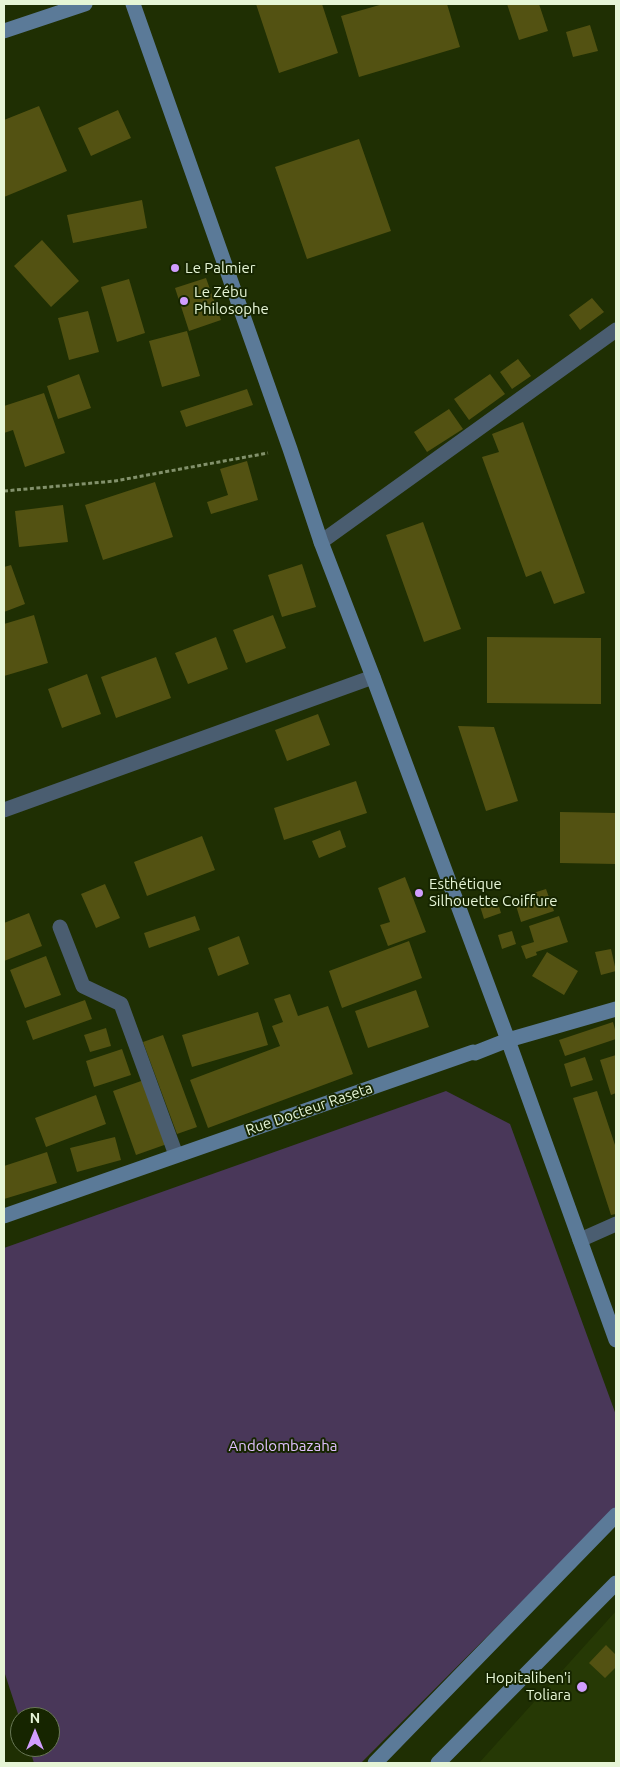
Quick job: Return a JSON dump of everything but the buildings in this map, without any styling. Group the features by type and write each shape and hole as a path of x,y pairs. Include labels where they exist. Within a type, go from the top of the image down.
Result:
{"street":[{"path":"4,31 84,4"},
{"path":"133,4 290,449 320,542 373,677 508,1040 616,1340"},
{"path":"320,542 616,330"},
{"path":"4,810 373,677"},
{"path":"60,928 83,986 122,1004 176,1155"},
{"name":"Rue Docteur Raseta","path":"4,1216 508,1040 616,1010"},
{"path":"580,1240 616,1224"},
{"path":"375,1763 616,1515"},
{"path":"438,1763 616,1583"}],"path":[{"path":"4,490 115,481 290,449"}],"shaded area":[{"name":"Hopitaliben'i Toliara","path":"616,1611 616,1763 479,1763"}],"green space":[{"name":"Andolombazaha","path":"446,1091 510,1124 616,1415 616,1507 361,1763 34,1763 32,1757 60,1757 60,1707 16,1707 4,1671 4,1248"}],"place":[{"name":"Le Palmier","path":"175,268"},
{"name":"Le Zébu Philosophe","path":"184,301"},
{"name":"Esthétique Silhouette Coiffure","path":"419,893"},
{"name":"Hopitaliben'i Toliara","path":"582,1687"}]}
